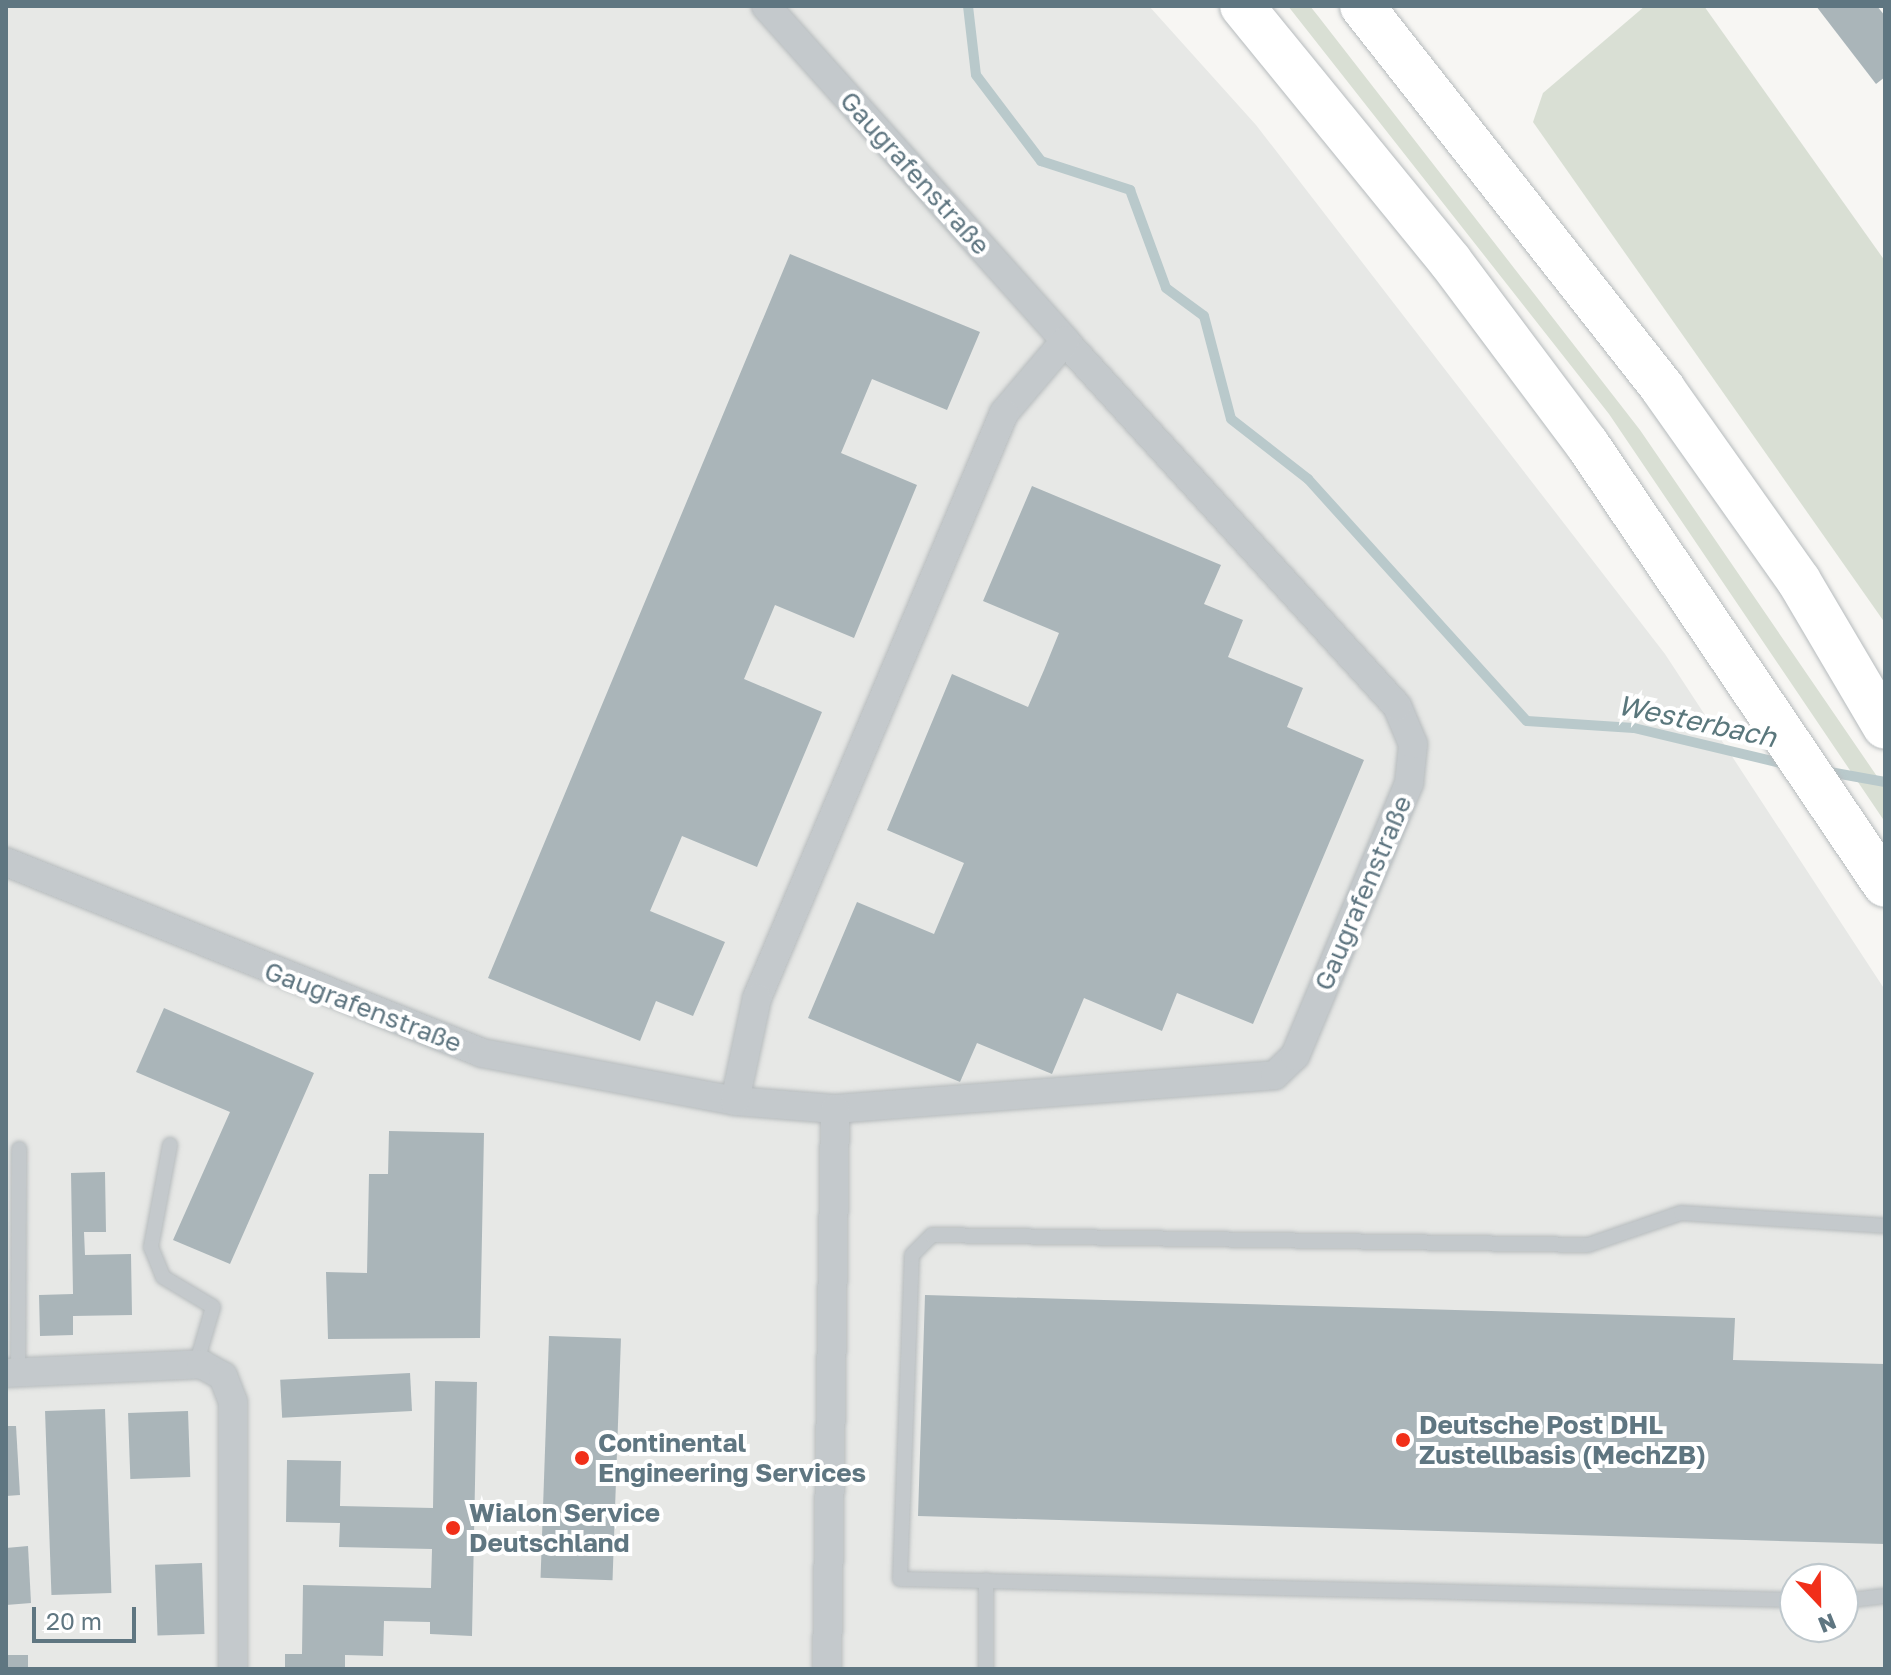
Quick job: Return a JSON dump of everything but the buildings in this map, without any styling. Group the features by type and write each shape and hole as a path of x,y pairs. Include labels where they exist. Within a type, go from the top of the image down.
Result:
{"highway":[{"path":"1242,6 1450,261 1794,745 1885,885"},
{"path":"1362,6 1663,389 1799,581 1885,727"}],"street":[{"name":"Gaugrafenstraße","path":"6,862 482,1053 735,1101 835,1109 1275,1075 1295,1056 1409,783 1413,744 1397,706 766,6"},
{"path":"735,1101 757,998 1004,413 1065,341"},
{"path":"827,1669 835,1109"},
{"path":"12,1373 196,1365 223,1376 233,1402 233,1669"}],"lane":[{"path":"170,1145 151,1247 163,1277 213,1307 196,1365"},
{"path":"12,1373 19,1149"},
{"path":"1779,1600 900,1579 912,1255 932,1235 1588,1245 1681,1213 1885,1226"},
{"path":"986,1580 986,1669"},
{"path":"1859,1599 1885,1596"}],"shaded area":[{"path":"6,6 1149,6 1256,125 1665,654 1885,990 1885,1669 6,1669"},
{"path":"1288,6 1310,6 1640,430 1885,788 1885,822 1609,414"},
{"path":"1645,6 1704,6 1885,261 1885,623 1533,122 1543,93"}],"waterway":[{"path":"968,6 976,75 1041,161 1130,190 1166,288 1204,316 1231,419 1308,479 1527,721 1634,728 1789,765"},
{"name":"Westerbach","path":"1824,771 1885,782"}],"place":[{"name":"Deutsche Post DHL Zustellbasis (MechZB)","path":"1403,1440"},
{"name":"Continental Engineering Services","path":"582,1458"},
{"name":"Wialon Service Deutschland","path":"453,1528"}]}
